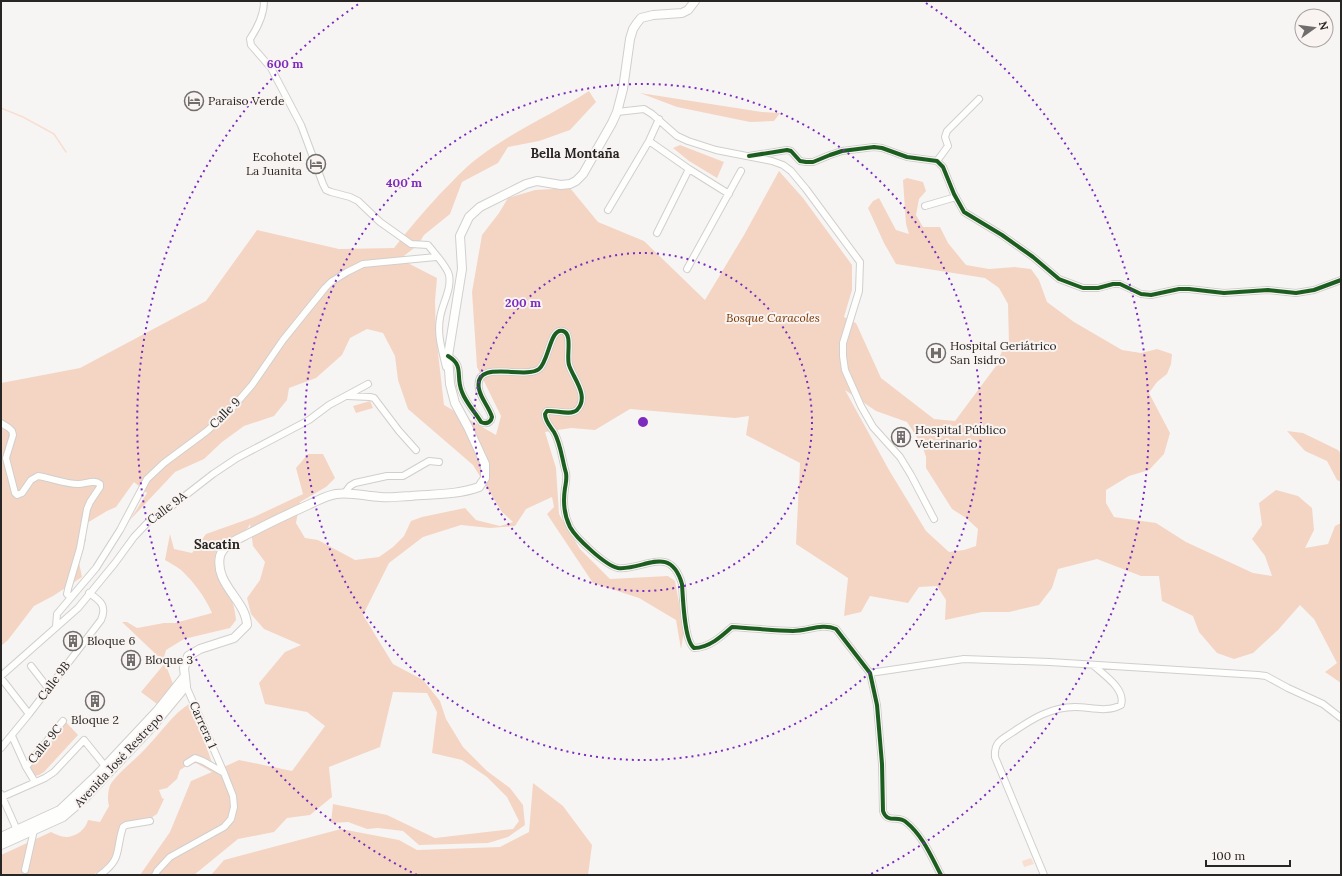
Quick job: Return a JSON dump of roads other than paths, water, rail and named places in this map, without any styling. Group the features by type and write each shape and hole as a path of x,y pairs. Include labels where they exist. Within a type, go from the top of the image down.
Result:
{"main road":[{"path":"184,676 186,661 192,652 234,638 246,625 245,614 230,591 221,570 220,556 223,549 279,518 325,497 344,494 395,497 452,494 467,492 480,487 485,478 485,464 455,402 450,384 448,356 462,269 460,236 469,217 480,207 526,184 537,181 561,185 570,184 576,181 583,174 617,112 623,89 630,39 633,29 641,18 653,15 682,14 688,10 695,1"},
{"name":"Carrera 1","path":"184,676 186,686"},
{"name":"Avenida José Restrepo","path":"1,837 60,810 105,766 161,707 184,676"},
{"name":"Avenida José Restrepo","path":"1,845 63,817 84,799 152,727 186,686"}],"street":[{"path":"264,1 262,16 258,27 250,39 251,45 271,68 302,125 326,190 358,201 380,222 411,244 428,245 447,270 449,285 440,317 439,335 450,384"},
{"path":"937,161 948,146 945,138 947,131 979,99"},
{"path":"617,112 644,109 659,119 677,136 688,141 716,150 772,161 783,165 791,171 860,262 859,291 843,343 845,370 869,420 900,458 934,520"},
{"path":"608,210 649,141 659,119"},
{"path":"649,141 689,169 729,194"},
{"path":"749,156 787,150 791,151 800,161 813,162 842,151 882,148 907,157 937,161 943,167 964,212 1033,257 1059,279 1083,288 1098,288 1113,284 1120,284 1141,294 1151,295 1180,289 1224,293 1268,290 1296,293 1314,290 1341,280"},
{"path":"657,233 689,169"},
{"path":"687,269 741,171"},
{"path":"926,206 956,197"},
{"name":"Calle 9","path":"56,627 57,614 96,568 120,530 147,479 164,463 207,431 233,406 252,385 283,340 331,282 363,264 436,257"},
{"path":"448,356 455,360 458,364 459,382 464,398 481,422 487,423 492,417 480,391 478,384 480,377 486,373 494,371 525,373 537,370 542,366 546,359 553,335 562,330 566,332 569,341 567,353 569,365 578,383 582,399 580,406 576,411 569,413 547,411 545,418 558,442 567,480 564,503 566,518 570,528 583,544 616,568 655,561 662,561 670,564 680,576 688,637 691,646 694,648 704,647 719,638 732,627 792,631 829,627 836,629 843,636 870,673 877,705 882,764 883,811 885,816 907,822 924,842 940,875"},
{"name":"Calle 9A","path":"1,677 78,608 134,537 151,519 168,509 213,474 237,458 309,420 329,405 368,384"},
{"path":"345,396 355,395 374,398 416,450"},
{"path":"1,423 12,431 13,436 6,458 17,495 22,494 31,480 38,476 72,484 98,482 100,484 100,487 87,509 80,548 68,589 68,594 71,597"},
{"path":"344,494 350,486 355,483 387,476 403,476 429,461 439,462"},
{"name":"Calle 9B","path":"1,748 12,736 101,620 104,612 102,603 90,594"},
{"path":"870,673 964,659 1238,673 1266,676 1323,704 1341,718"},
{"path":"1044,875 995,757 994,748 1000,740 1026,723 1054,710 1074,707 1108,709 1121,705 1121,693 1093,665"},
{"path":"31,666 48,688"},
{"path":"1,677 29,714"},
{"name":"Carrera 1","path":"156,875 157,871 170,857 224,827 231,819 234,807 233,796 224,773 186,686"},
{"name":"Calle 9C","path":"26,767 64,721"},
{"path":"12,736 26,767 35,782"},
{"path":"16,830 2,796 54,772 84,740 105,766"},
{"path":"187,763 195,758 224,773"},
{"path":"100,875 108,869 117,858 123,827 126,825 150,821"},
{"path":"25,870 34,830"}],"waterway":[{"path":"1,108 23,117 54,134 66,152"}],"place":[{"name":"Paraiso Verde","path":"194,101"},
{"name":"Ecohotel La Juanita","path":"316,164"},
{"name":"Hospital Geriátrico San Isidro","path":"936,353"},
{"name":"Hospital Público Veterinario","path":"901,437"},
{"name":"Bloque 6","path":"73,641"},
{"name":"Bloque 3","path":"131,660"},
{"name":"Bloque 2","path":"95,701"}],"district":[{"name":"Bella Montaña","path":"575,153"},
{"name":"Sacatin","path":"217,544"}],"park label":[{"name":"Bosque Caracoles","path":"773,318"}]}
